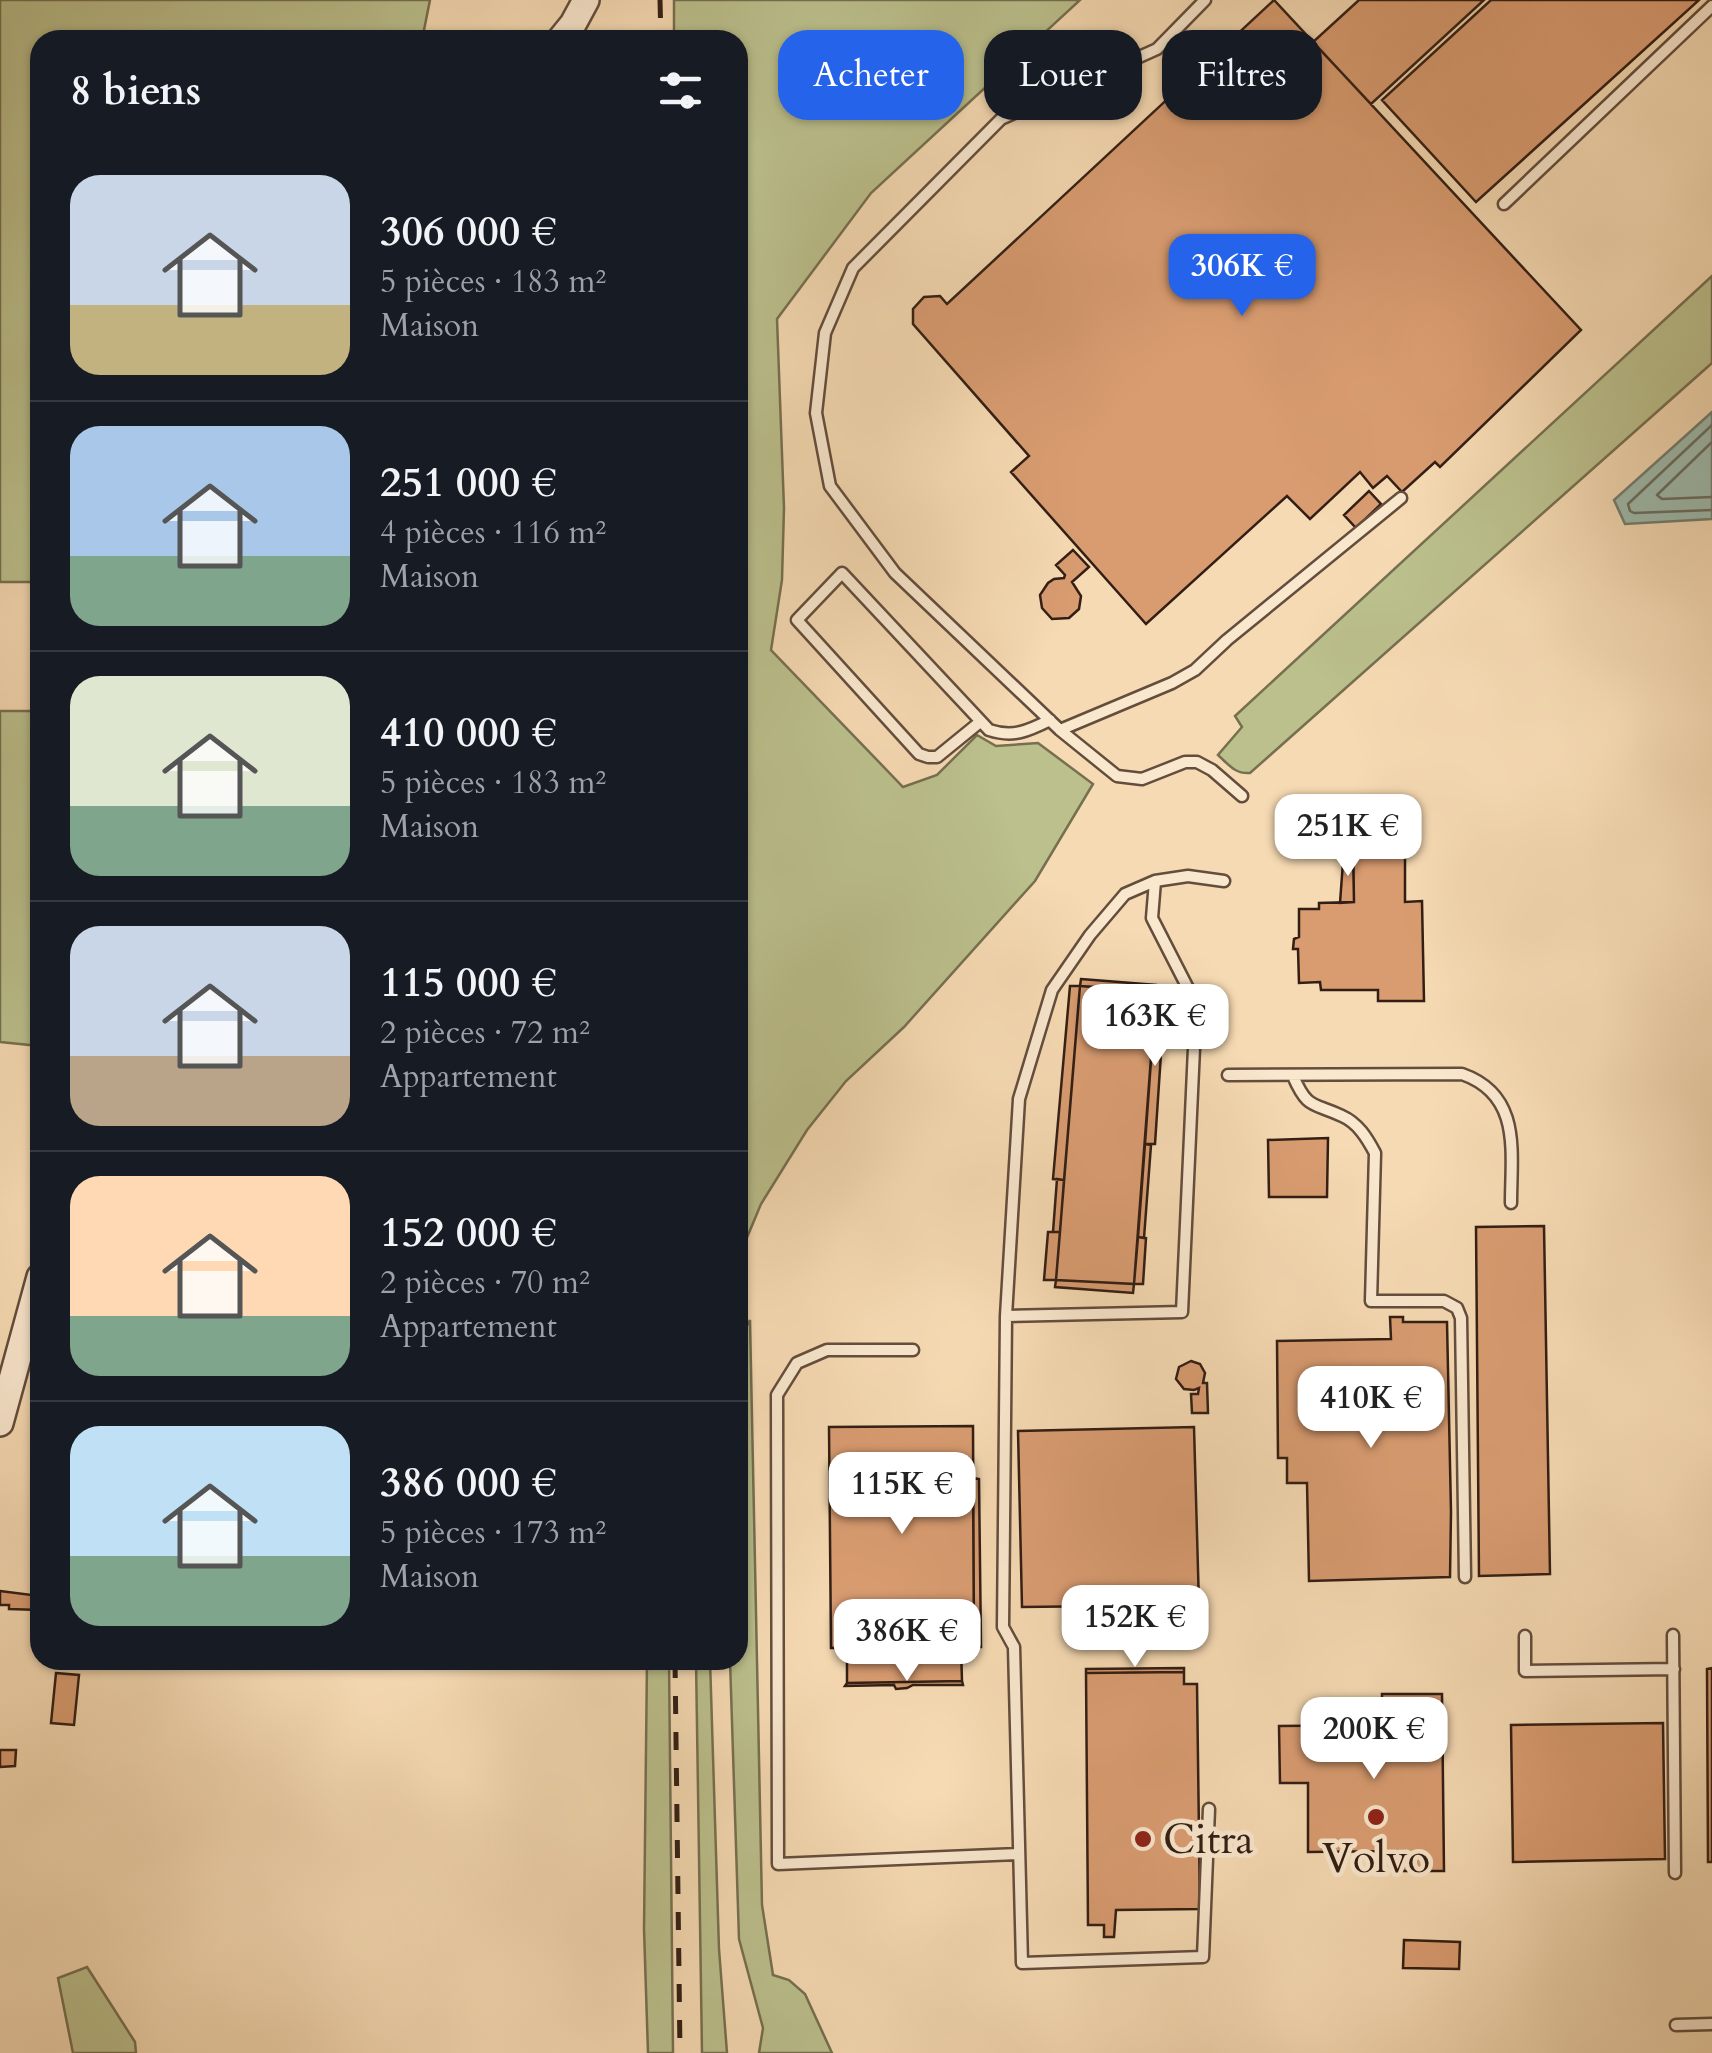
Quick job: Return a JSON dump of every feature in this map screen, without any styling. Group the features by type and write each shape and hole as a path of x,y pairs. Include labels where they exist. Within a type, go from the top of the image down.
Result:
{"street":[{"path":"569,30 586,0"},
{"path":"0,1423 30,1313"}],"lane":[{"path":"1205,0 1157,48 1000,119 853,268 825,333 816,413 830,486 895,573 1060,730 1117,776 1142,779 1186,762 1197,762 1242,796"},
{"path":"1504,204 1712,6"},
{"path":"1060,730 1195,670 1401,498"},
{"path":"980,722 937,756 920,754 798,620 842,573 980,722 996,732 1014,734 1050,720"},
{"path":"1209,1809 1202,1956 1022,1963 1014,1647 1003,1627 1006,1316 1019,1100 1052,990 1090,935 1125,894 1155,882 1188,876 1224,881"},
{"path":"1006,1316 1182,1312 1196,1004 1152,918 1155,882"},
{"path":"1228,1076 1462,1074 1481,1081 1497,1096 1508,1117 1512,1138 1511,1204"},
{"path":"1293,1076 1301,1096 1314,1106 1345,1117 1365,1134 1375,1153 1372,1301 1444,1301 1457,1308 1461,1318 1465,1577"},
{"path":"913,1350 827,1350 797,1363 777,1395 778,1864 1019,1854"},
{"path":"1674,1634 1675,1873"},
{"path":"1526,1636 1526,1671 1674,1670"},
{"path":"1676,2024 1712,2024"}],"green space":[{"path":"0,0 430,0 424,30 30,30 30,582 0,582"},
{"path":"674,0 1080,0 1048,30 984,30 984,89 964,107 964,30 778,30 778,120 950,120 871,193 777,319 784,508 782,580 771,650 903,787 937,775 977,735 996,746 1038,743 1093,784 1035,881 904,1027 846,1081 807,1130 761,1204 748,1235 748,30 674,30"},
{"path":"1712,276 1712,363 1250,773 1236,770 1218,755 1242,727 1235,716"},
{"path":"0,711 30,711 30,1045 0,1042"},
{"path":"750,1320 762,1905 773,1975 789,1980 805,1994 832,2053 759,2053 763,2028 739,1939 730,1670 748,1670"},
{"path":"647,1670 669,1670 673,2053 648,2053 644,1929"},
{"path":"696,1670 710,1670 719,1949 727,2053 702,2053"},
{"path":"87,1967 135,2042 136,2053 73,2053 58,1978"}],"water":[{"path":"1712,412 1712,519 1625,524 1614,500"}],"building":[{"path":"1274,0 1302,30 1242,30"},
{"path":"1359,0 1484,0 1371,104 1322,52 1322,34"},
{"path":"1491,0 1699,0 1476,202 1382,100"},
{"path":"1322,52 1581,330 1440,467 1435,462 1402,492 1387,476 1373,488 1360,472 1310,519 1287,496 1146,624 1011,472 1029,456 913,324 913,309 924,297 940,296 947,304 1162,104 1162,120 1322,120"},
{"path":"1369,491 1381,504 1356,528 1344,515"},
{"path":"1073,550 1089,567 1072,582 1081,596 1079,609 1069,618 1052,619 1042,608 1040,595 1048,583 1064,578 1056,565"},
{"path":"1405,835 1405,902 1422,901 1424,1001 1378,1001 1378,990 1321,990 1320,982 1299,983 1298,949 1293,949 1294,939 1299,937 1299,909 1319,909 1319,903 1354,902 1353,836"},
{"path":"1348,850 1353,850 1354,902 1340,903 1343,862"},
{"path":"1081,979 1156,985 1156,991 1080,986"},
{"path":"1070,986 1080,986 1064,1180 1053,1179"},
{"path":"1080,986 1156,991 1134,1284 1056,1280"},
{"path":"1156,991 1165,993 1155,1144 1145,1144"},
{"path":"1328,1138 1327,1197 1269,1197 1268,1140"},
{"path":"1145,1144 1151,1145 1144,1238 1138,1237"},
{"path":"1057,1179 1064,1180 1060,1232 1053,1232"},
{"path":"1544,1226 1550,1574 1479,1576 1476,1227"},
{"path":"1048,1232 1060,1232 1056,1280 1044,1280"},
{"path":"1138,1237 1146,1238 1143,1284 1134,1284"},
{"path":"1056,1280 1134,1284 1133,1293 1055,1287"},
{"path":"1390,1317 1403,1317 1403,1322 1447,1322 1450,1577 1309,1581 1307,1483 1287,1483 1287,1458 1278,1458 1277,1341 1391,1339"},
{"path":"1191,1361 1200,1364 1205,1373 1208,1413 1192,1413 1191,1394 1198,1394 1199,1388 1184,1389 1176,1379 1179,1367"},
{"path":"973,1426 974,1647 831,1648 829,1427"},
{"path":"1194,1427 1199,1605 1022,1607 1018,1431"},
{"path":"973,1478 979,1479 981,1647 974,1647"},
{"path":"0,1591 30,1595 30,1610 0,1605"},
{"path":"847,1647 961,1647 962,1681 847,1683"},
{"path":"1184,1668 1184,1672 1086,1673 1086,1669"},
{"path":"1712,1668 1712,1862 1708,1862 1707,1669"},
{"name":"Citra","path":"1184,1672 1184,1684 1197,1684 1200,1909 1116,1910 1114,1937 1104,1937 1104,1925 1088,1925 1086,1673"},
{"path":"56,1673 79,1675 74,1725 51,1723"},
{"path":"962,1681 963,1685 896,1689 894,1685 845,1686 847,1683"},
{"name":"Volvo","path":"1382,1694 1442,1694 1444,1871 1403,1871 1403,1851 1308,1852 1308,1783 1280,1783 1279,1726 1382,1725"},
{"path":"1663,1723 1665,1859 1513,1862 1511,1725"},
{"path":"0,1750 16,1750 15,1766 0,1767"},
{"path":"1404,1940 1460,1942 1459,1969 1403,1968"}],"railway":[{"path":"660,0 661,30"},
{"path":"675,1670 680,2053"}],"place":[{"name":"Volvo","path":"1376,1817"},
{"name":"Citra","path":"1143,1839"}]}
